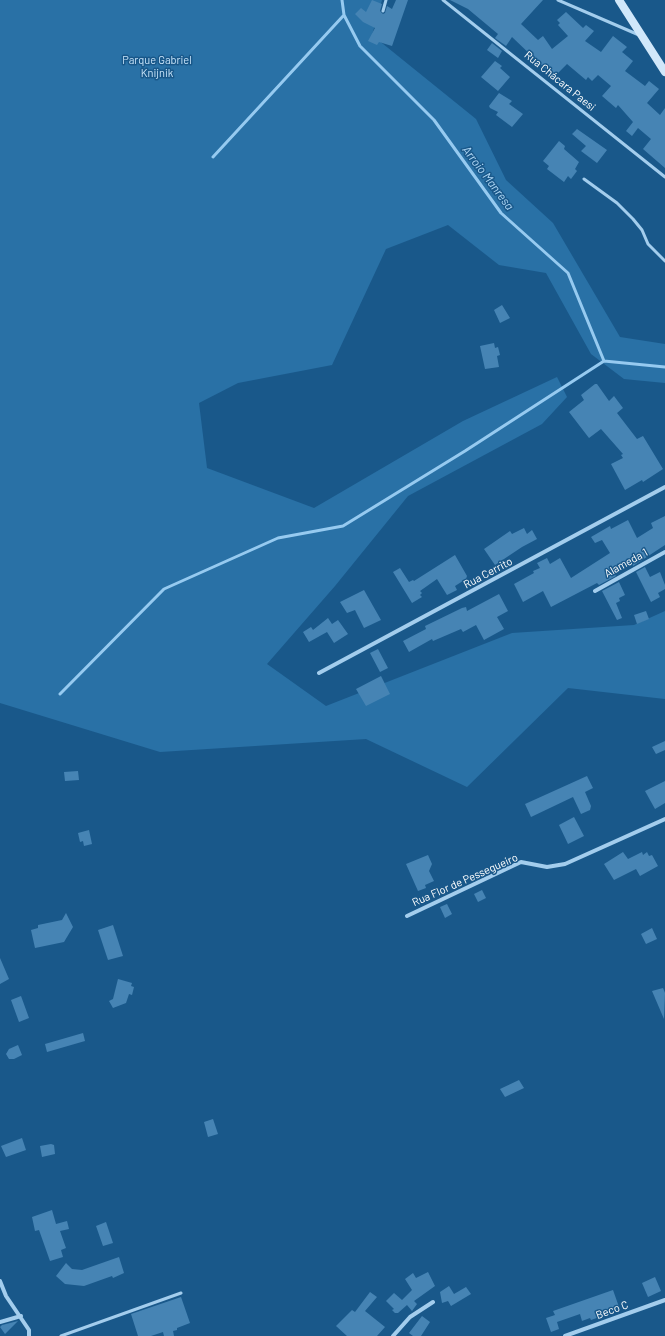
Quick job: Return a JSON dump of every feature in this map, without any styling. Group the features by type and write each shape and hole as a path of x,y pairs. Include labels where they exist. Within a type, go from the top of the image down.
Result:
{"street":[{"path":"619,0 665,72"},
{"name":"Rua Cerrito","path":"319,673 665,487"},
{"name":"Alameda 1","path":"595,591 665,552"},
{"name":"Rua Flor de Pessegueiro","path":"407,916 521,862 547,867 565,864 665,819"},
{"path":"0,1281 6,1296 21,1316 29,1330 29,1336"},
{"name":"Beco C","path":"565,1336 665,1300"},
{"path":"393,1336 410,1317 432,1302"},
{"path":"0,1322 21,1316"}],"lane":[{"path":"383,11 386,0"},
{"name":"Rua Chácara Paesi","path":"443,0 665,177"},
{"path":"558,0 644,37"},
{"path":"584,179 617,203 633,219 642,230 648,244 665,261"},
{"path":"61,1336 181,1293"}],"green space":[{"name":"Parque Gabriel Knijnik","path":"0,0 382,0 372,35 476,119 506,180 553,223 620,337 665,344 665,383 624,379 591,354 546,273 499,265 448,225 386,249 332,365 238,383 199,403 207,468 314,508 463,421 557,377 567,397 542,424 408,496 335,586 267,664 326,706 512,633 634,625 665,611 665,699 568,688 467,787 366,739 160,752 0,703"}],"building":[{"path":"372,0 382,4 380,11 383,14 385,13 387,6 392,9 396,0 408,0 392,46 379,42 377,45 368,41 375,28 363,22 355,14 361,8 366,12"},
{"path":"450,0 543,0 521,24 538,40 543,36 552,49 568,36 558,25 560,23 557,20 566,12 583,28 586,25 594,31 585,41 601,52 613,36 627,47 622,52 633,61 625,71 645,86 649,81 659,89 647,103 660,115 665,108 665,168 643,149 651,139 638,128 632,136 626,131 633,122 618,105 616,108 602,96 611,86 598,75 592,81 588,77 586,80 567,64 554,77 512,37 506,46 495,38 498,34 468,9"},
{"path":"492,43 502,51 498,58 487,50"},
{"path":"495,61 502,66 500,68 510,77 498,91 481,77"},
{"path":"499,93 512,101 509,104 523,114 512,127 496,115 498,112 489,106"},
{"path":"577,129 607,150 597,163 581,151 586,146 572,134"},
{"path":"559,141 565,146 564,149 579,162 575,169 577,171 571,179 568,176 564,182 547,169 549,166 543,161"},
{"path":"502,305 510,318 500,323 494,310"},
{"path":"494,343 495,348 498,347 500,355 497,356 499,367 485,369 480,346"},
{"path":"597,384 609,401 614,396 623,408 617,413 637,439 643,436 663,469 643,482 642,480 625,490 611,464 623,458 621,455 623,454 601,429 589,438 569,412 584,400 581,395"},
{"path":"665,516 665,545 633,566 630,560 614,568 616,572 614,573 616,576 599,585 597,583 551,607 543,591 523,602 514,584 540,568 537,563 547,558 550,564 560,558 571,578 610,553 602,540 595,543 591,537 610,526 611,529 628,520 637,538 653,528 651,523"},
{"path":"524,528 527,534 532,530 537,539 495,565 484,549 510,531 512,534"},
{"path":"455,555 467,576 466,579 455,586 457,590 447,595 437,579 420,591 422,593 420,595 422,597 412,603 393,572 400,568 409,582 414,581"},
{"path":"645,567 650,577 660,572 665,585 665,589 658,593 660,597 651,602 636,572"},
{"path":"619,582 625,595 619,598 620,601 616,603 622,618 617,620 602,591"},
{"path":"364,590 381,620 364,628 355,610 347,613 340,602"},
{"path":"499,594 508,611 497,617 504,629 484,640 476,625 463,632 461,629 433,641 432,639 409,652 403,641 426,629 425,626 462,608 466,607 467,611"},
{"path":"646,611 649,619 637,624 634,615"},
{"path":"328,618 332,624 338,620 348,634 334,643 327,632 309,642 303,632 311,627 313,630"},
{"path":"378,649 388,668 380,672 370,653"},
{"path":"381,676 390,694 366,706 356,689"},
{"path":"665,741 665,750 656,754 652,747"},
{"path":"78,771 79,780 65,781 64,772"},
{"path":"587,776 593,788 585,792 591,806 590,810 581,814 573,797 531,817 525,804"},
{"path":"665,781 665,803 655,809 645,791"},
{"path":"574,817 584,836 568,844 559,825"},
{"path":"89,830 92,844 84,846 83,841 80,842 78,833"},
{"path":"623,852 628,859 642,852 643,855 647,852 649,856 652,855 658,866 640,876 636,869 614,880 604,864"},
{"path":"428,855 432,864 429,871 434,881 425,885 426,888 418,891 406,864"},
{"path":"482,890 486,898 478,902 474,894"},
{"path":"447,904 452,914 445,918 440,907"},
{"path":"66,913 73,927 64,942 35,948 31,930 38,928 38,925 62,920"},
{"path":"113,925 123,956 108,960 98,930"},
{"path":"652,928 657,939 646,944 641,934"},
{"path":"0,958 9,979 0,984"},
{"path":"118,979 132,983 131,986 134,987 132,995 129,994 126,1003 113,1008 109,1001 113,999"},
{"path":"663,988 665,993 664,1019 652,991"},
{"path":"21,996 29,1018 19,1022 11,1000"},
{"path":"83,1033 85,1041 47,1052 45,1044"},
{"path":"18,1045 22,1055 14,1059 9,1059 6,1054 9,1049"},
{"path":"519,1080 524,1088 505,1097 500,1089"},
{"path":"213,1119 218,1134 208,1137 204,1122"},
{"path":"22,1138 26,1150 6,1157 1,1146"},
{"path":"51,1144 54,1145 55,1154 42,1157 40,1146"},
{"path":"52,1210 56,1224 67,1221 69,1229 60,1231 66,1248 61,1250 63,1257 50,1261 39,1230 35,1231 32,1217"},
{"path":"106,1222 113,1243 103,1246 96,1226"},
{"path":"119,1257 124,1273 113,1278 112,1276 84,1286 65,1284 56,1276 66,1263 72,1269 82,1270"},
{"path":"428,1272 435,1286 414,1301 417,1304 412,1311 407,1305 398,1313 395,1313 392,1310 394,1309 386,1301 394,1293 402,1300 412,1290 405,1279 413,1273 416,1278"},
{"path":"655,1277 661,1291 648,1297 642,1283"},
{"path":"449,1286 454,1294 466,1287 471,1294 451,1306 448,1301 442,1303 440,1292"},
{"path":"613,1290 619,1307 607,1311 608,1314 591,1320 590,1318 582,1321 580,1314 557,1322 559,1329 551,1332 546,1318 555,1315 553,1311"},
{"path":"370,1292 377,1297 365,1311 385,1327 377,1336 347,1336 336,1326 352,1310 355,1312"},
{"path":"181,1297 190,1323 173,1331 174,1336 164,1336 163,1332 151,1336 138,1336 131,1314"},
{"path":"422,1316 430,1322 421,1336 413,1336 409,1333"},
{"path":"18,1321 5,1334 0,1327 2,1325"}],"waterway":[{"name":"Arroio Manresa","path":"342,0 344,15 360,46 434,120 501,213 568,273 604,361 665,367"},
{"path":"213,157 344,15"},
{"path":"60,694 164,589 278,538 343,526 465,451 604,361"}]}
